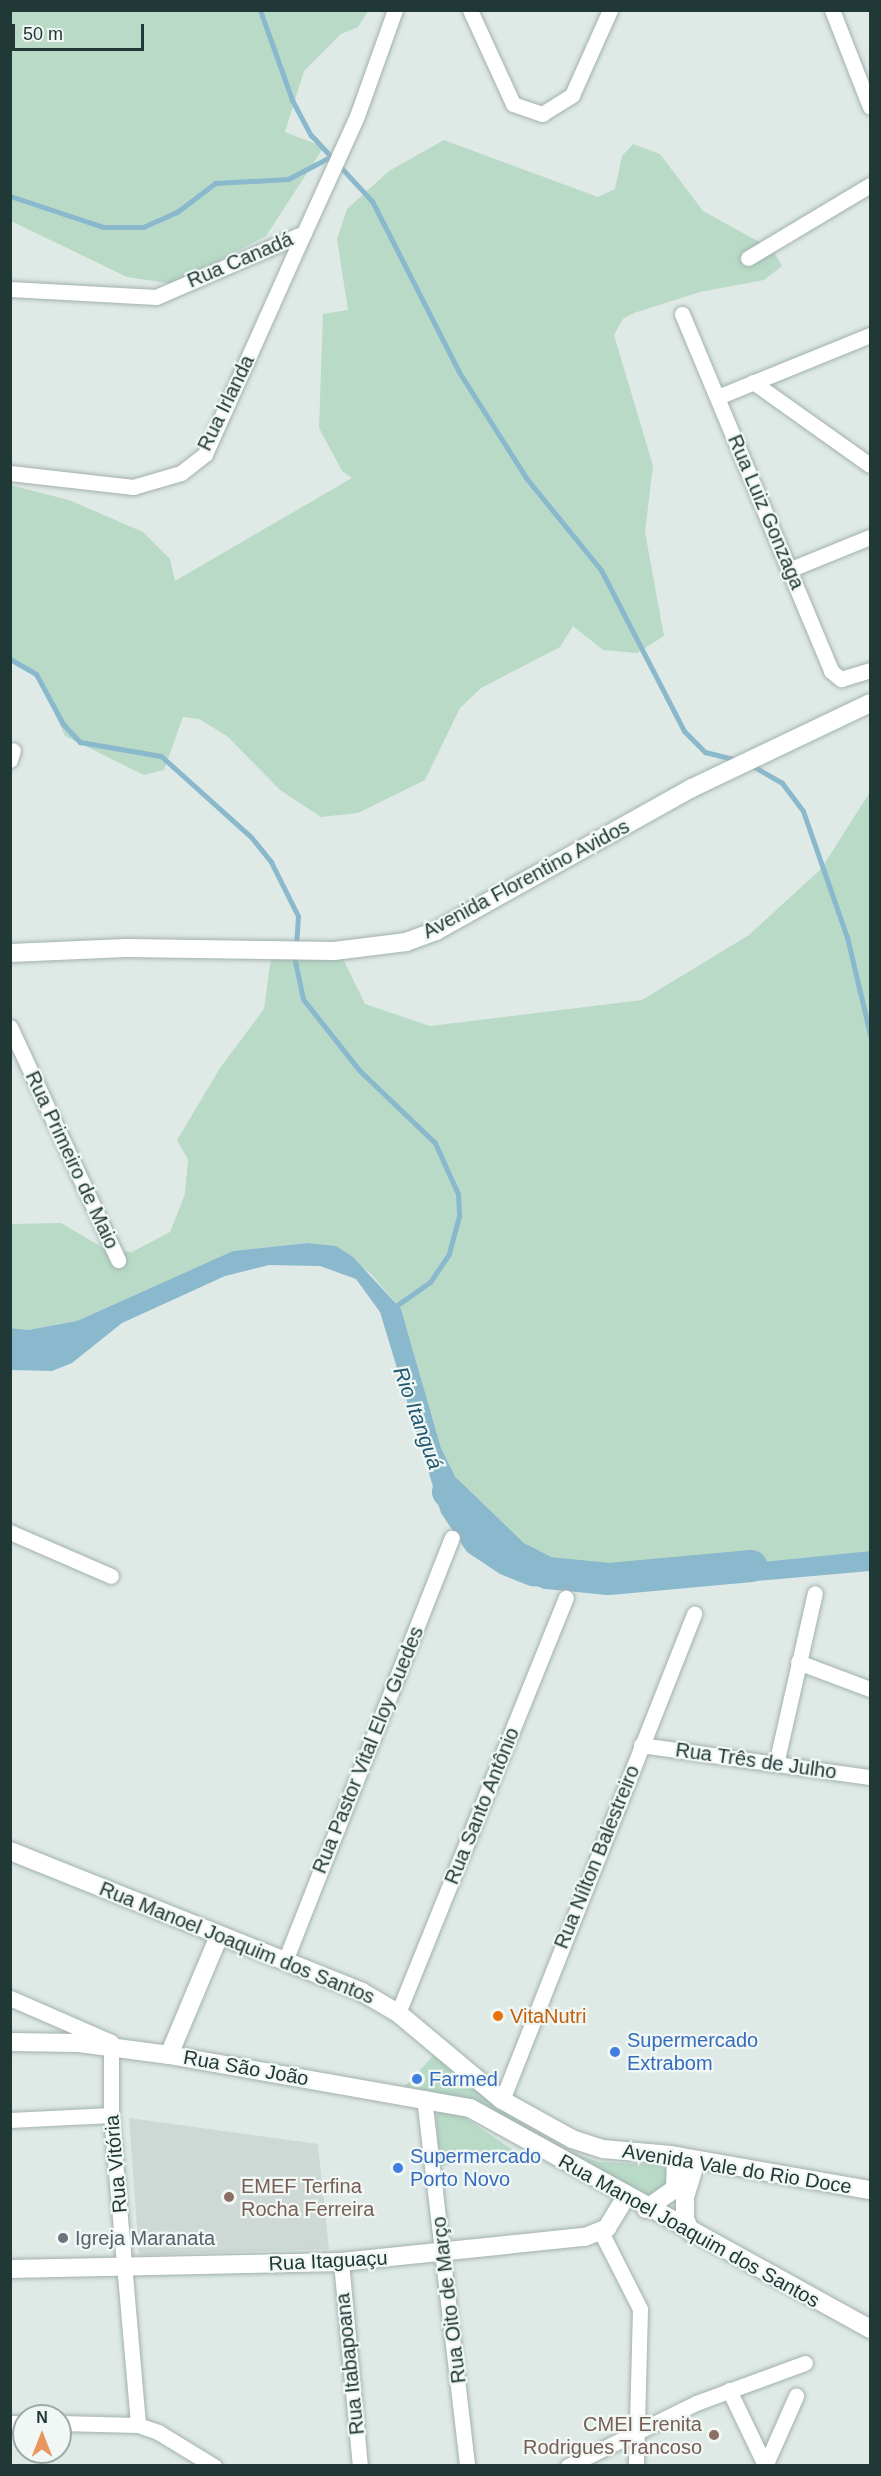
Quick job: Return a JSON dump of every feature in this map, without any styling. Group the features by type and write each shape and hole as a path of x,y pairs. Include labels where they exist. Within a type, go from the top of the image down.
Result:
{"main road":[{"name":"Avenida Florentino Avidos","path":"10,953 126,948 315,951 374,948 436,931 692,788 870,703"},
{"name":"Rua Manoel Joaquim dos Santos","path":"10,1851 362,1992 398,2013 502,2100 542,2126 603,2149"},
{"path":"169,2055 219,1936"},
{"name":"Rua São João","path":"10,2042 111,2047 169,2055 424,2098 478,2111"},
{"name":"Rua Manoel Joaquim dos Santos","path":"478,2111 624,2198 870,2329"},
{"name":"Avenida Vale do Rio Doce","path":"603,2149 676,2156 870,2190"},
{"path":"646,2209 675,2189 676,2156"},
{"path":"691,2232 685,2219 685,2197 696,2161"},
{"path":"601,2232 624,2198"},
{"name":"Rua Itaguaçu","path":"10,2269 340,2262 444,2252 601,2232"}],"street":[{"name":"Rua Canadá","path":"10,289 156,297 304,233 357,116 395,10"},
{"path":"470,10 513,104 542,114 572,95 610,10"},
{"path":"832,10 870,107"},
{"path":"748,258 870,184"},
{"name":"Rua Irlanda","path":"10,473 133,487 182,473 205,454 304,233"},
{"name":"Rua Luiz Gonzaga","path":"682,314 720,396 831,670 841,679 870,670"},
{"path":"720,396 870,335"},
{"path":"753,382 870,465"},
{"path":"791,568 870,537"},
{"name":"Rua Primeiro de Maio","path":"10,1027 118,1260"},
{"path":"10,1532 111,1576"},
{"name":"Rua Pastor Vital Eloy Guedes","path":"285,1961 452,1538"},
{"path":"776,1764 815,1593"},
{"name":"Rua Santo Antônio","path":"398,2013 566,1598"},
{"name":"Rua Nílton Balestreiro","path":"502,2100 694,1614"},
{"path":"798,1662 870,1689"},
{"name":"Rua Três de Julho","path":"641,1745 870,1777"},
{"path":"10,1998 88,2028 107,2038 111,2047"},
{"name":"Rua Vitória","path":"111,2047 111,2115 138,2425"},
{"name":"Rua Oito de Março","path":"424,2098 444,2252 467,2466"},
{"path":"10,2120 111,2115"},
{"path":"601,2232 640,2309 640,2431 636,2466"},
{"name":"Rua Itabapoana","path":"340,2262 360,2466"},
{"path":"568,2466 729,2390 805,2363"},
{"path":"729,2390 765,2465"},
{"path":"765,2465 796,2396"},
{"path":"72,2423 138,2425 214,2466"}],"shaded area":[{"name":"EMEF Terfina Rocha Ferreira","path":"129,2118 318,2144 329,2249 139,2255"}],"green space":[{"path":"11,11 368,11 358,27 341,34 304,71 285,132 324,147 266,236 174,284 127,277 11,221"},
{"path":"444,140 598,197 615,189 622,156 633,144 660,154 703,211 772,249 782,266 764,280 700,292 634,313 623,319 614,335 653,466 645,532 664,636 637,653 603,650 573,626 560,647 481,688 460,708 425,780 358,813 321,817 280,790 227,736 199,719 183,717 164,770 144,775 65,736 39,679 11,658 10,485 69,500 143,532 170,559 175,581 352,478 342,471 319,428 323,314 348,310 337,239 347,209 389,171"},
{"path":"870,792 870,1551 588,1580 520,1566 492,1553 441,1448 401,1309 371,1274 336,1246 307,1243 233,1251 77,1321 28,1330 11,1328 11,1224 61,1223 107,1250 132,1252 170,1232 185,1194 188,1159 177,1140 220,1068 264,1009 271,958 343,959 365,1004 430,1026 642,1000 749,935 821,869"},
{"path":"434,2055 510,2116 568,2151 599,2162 661,2165 670,2173 671,2185 649,2198 561,2153 483,2104 405,2086"},
{"path":"452,2109 525,2158 440,2166 436,2116 441,2110"}],"water":[{"name":"Rio Itanguá","path":"307,1243 336,1246 353,1257 401,1309 441,1448 493,1553 520,1566 588,1580 870,1551 870,1571 676,1588 576,1589 530,1586 500,1574 467,1552 441,1513 380,1312 356,1279 320,1266 269,1265 225,1276 122,1323 72,1363 52,1371 11,1370 10,1328 28,1330 77,1321 233,1251"}],"waterway":[{"path":"260,10 292,100 311,135 372,201 459,372 527,479 601,570 684,731 705,752 737,760"},
{"path":"10,196 103,227 143,227 177,212 215,183 288,179 330,157"},
{"path":"10,659 36,674 63,724 80,742 161,756 251,837 271,862 298,916 295,961 303,999 359,1070 435,1143 458,1194 459,1216 449,1254 430,1282 393,1308"},
{"path":"751,765 782,783 803,811 847,937 870,1034"},
{"name":"Rio Itanguá","path":"448,1492 514,1556 548,1573 609,1579 751,1566"}],"place":[{"name":"VitaNutri","path":"498,2016"},
{"name":"Supermercado Extrabom","path":"615,2052"},
{"name":"Farmed","path":"417,2079"},
{"name":"Supermercado Porto Novo","path":"398,2168"},
{"name":"EMEF Terfina Rocha Ferreira","path":"229,2197"},
{"name":"Igreja Maranata","path":"63,2238"},
{"name":"CMEI Erenita Rodrigues Trancoso","path":"714,2435"}]}
